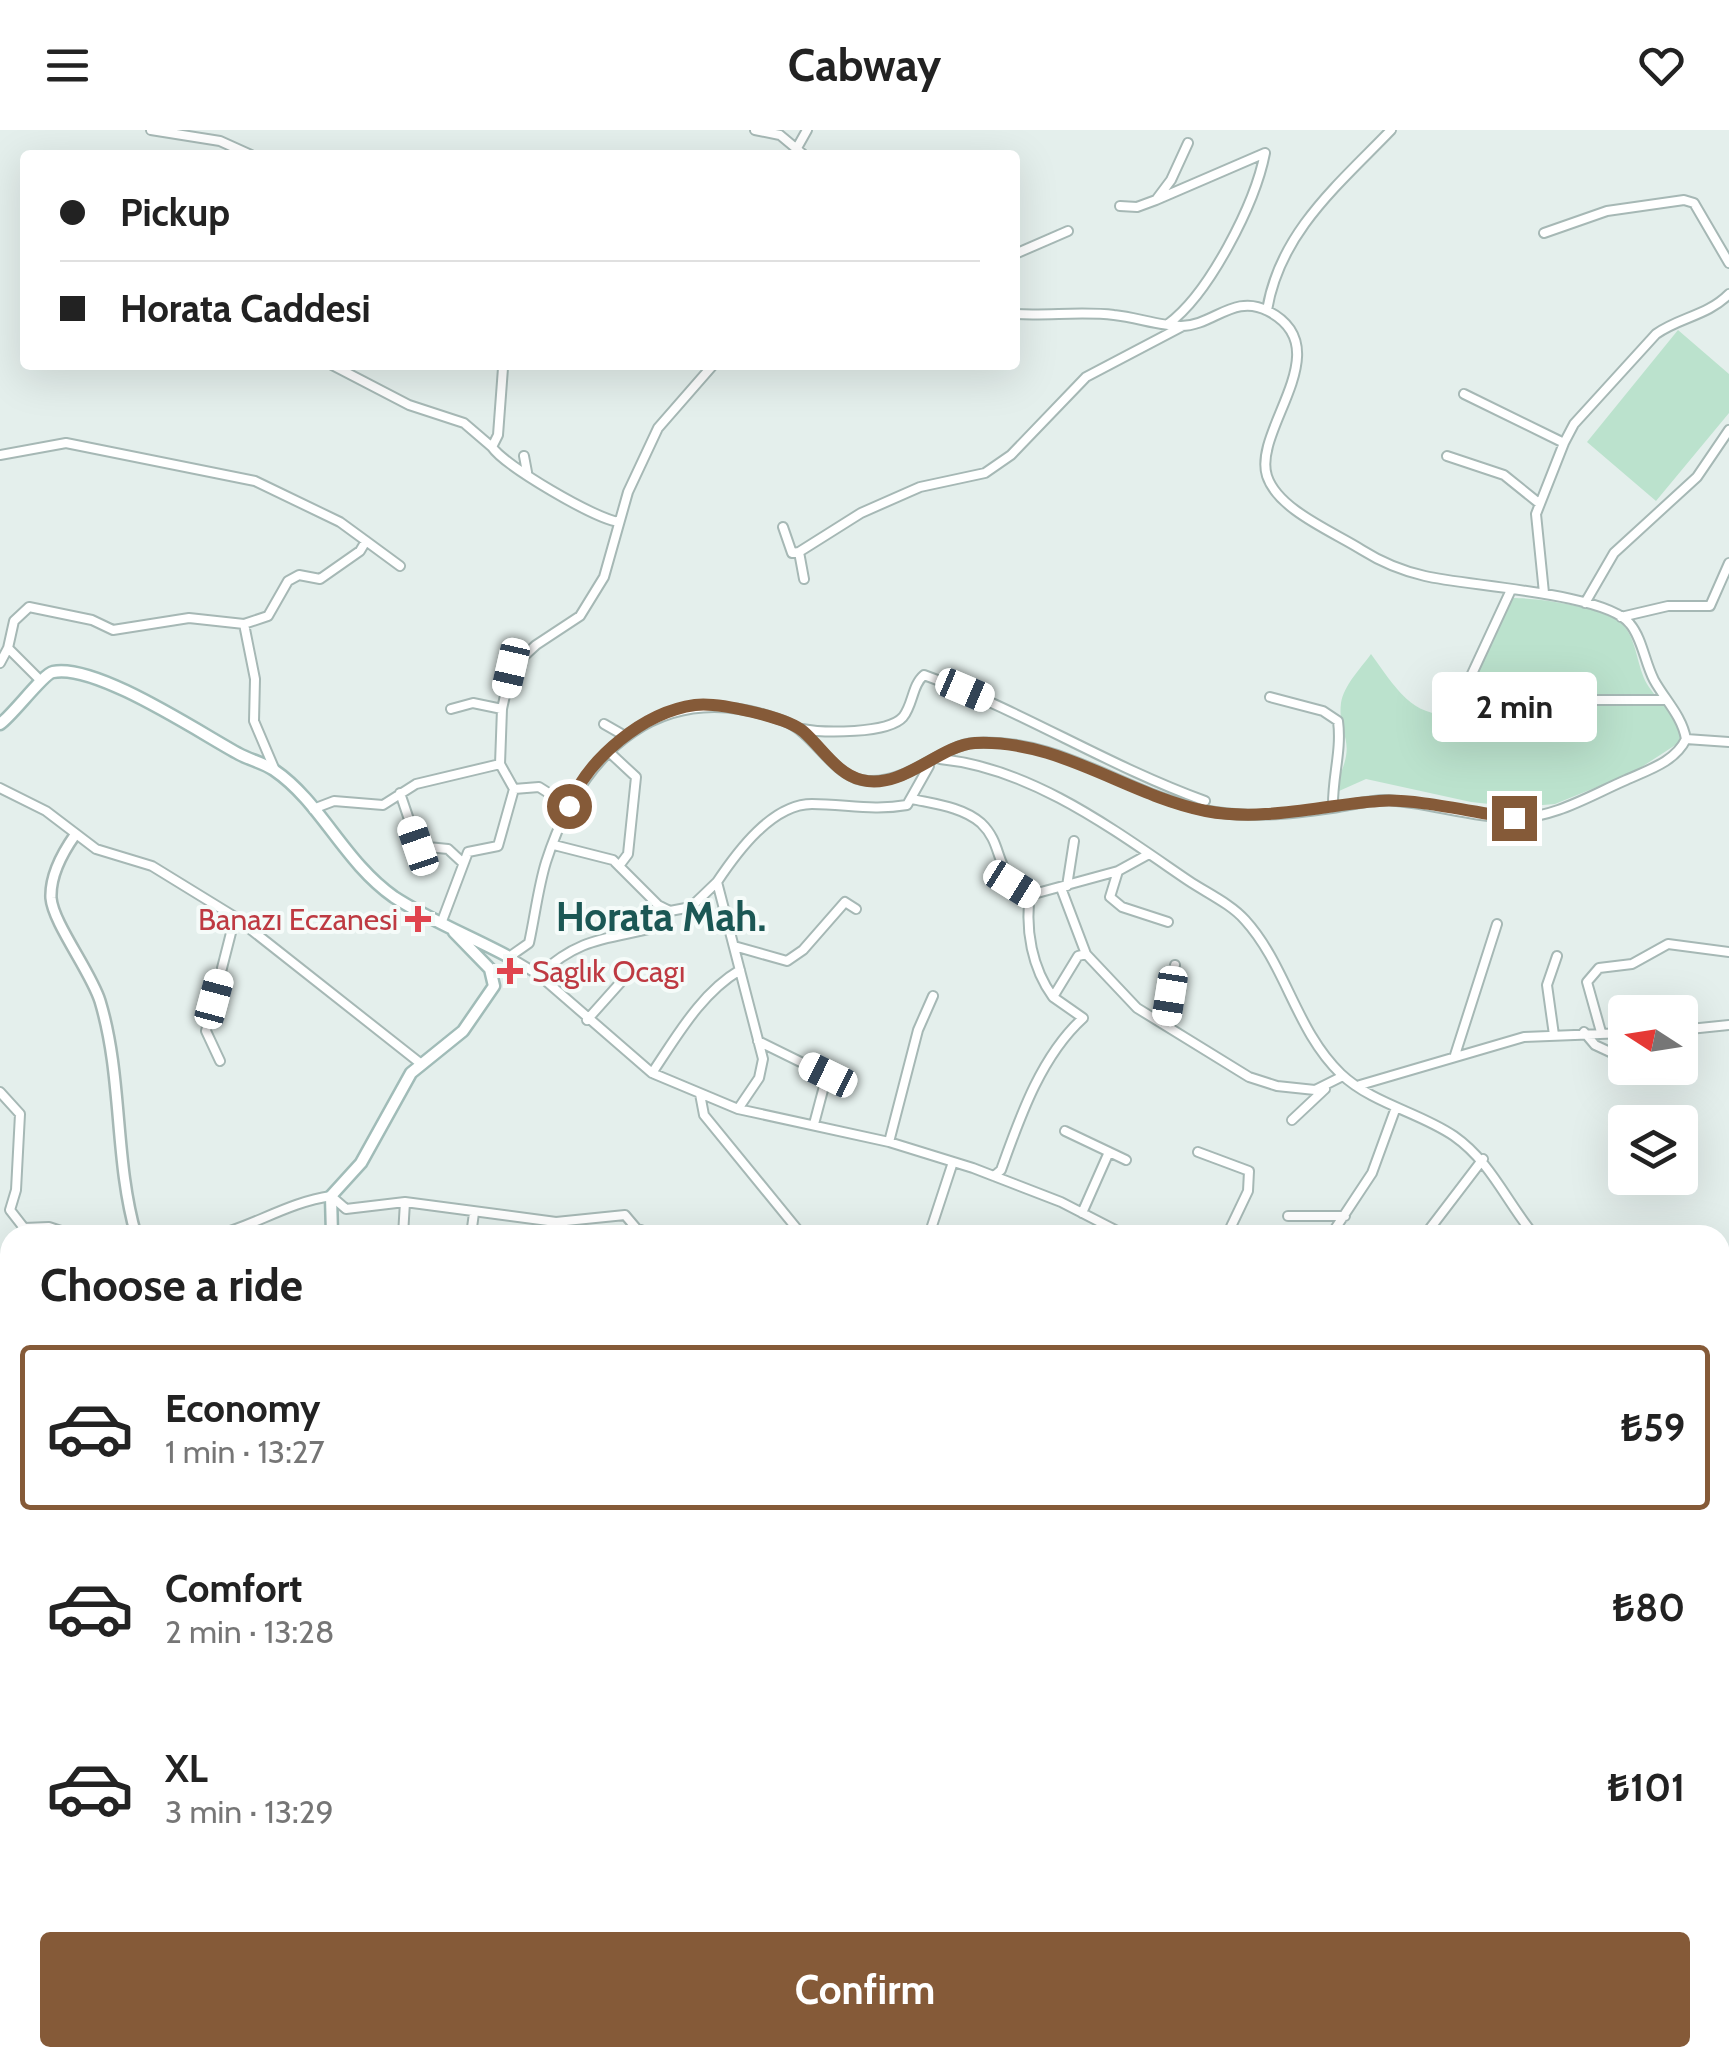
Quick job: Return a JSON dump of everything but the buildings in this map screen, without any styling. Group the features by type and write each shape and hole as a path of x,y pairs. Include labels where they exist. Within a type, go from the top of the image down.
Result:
{"main road":[{"path":"0,724 22,707 41,681 56,671 76,672 167,711 274,770 313,808 354,864 396,898 509,957"},
{"path":"332,1225 331,1196 362,1163 420,1063 462,1031 494,986 490,969 442,921"}],"street":[{"path":"151,130 220,141 240,150"},
{"path":"754,130 780,134 795,150"},
{"path":"1267,310 1277,269 1297,232 1335,184 1392,130"},
{"path":"1156,200 1188,143"},
{"path":"1120,206 1137,207 1265,153 1211,280 1190,308 1168,324"},
{"path":"1544,233 1606,212 1684,200 1694,203 1729,263"},
{"path":"1020,252 1068,231"},
{"path":"1544,594 1536,514 1574,424 1656,334 1670,324 1696,318 1729,294"},
{"path":"784,526 792,553 799,552 861,513 920,487 985,472 1011,455 1086,377 1183,326 1234,306 1250,304 1267,310 1292,330 1296,352 1286,404 1266,458 1266,474 1274,489 1294,508 1377,560 1422,576 1585,603 1621,617 1630,623 1665,700 1683,723 1686,738"},
{"path":"1020,314 1111,314 1183,326"},
{"path":"342,370 409,405 464,423 500,459 553,492 619,522"},
{"path":"492,447 498,434 504,370"},
{"path":"442,921 468,852 498,846 514,789 500,764 502,709 511,668 536,645 580,616 604,577 619,522 658,428 709,370"},
{"path":"1464,394 1564,443"},
{"path":"1585,603 1614,553 1698,477 1729,430"},
{"path":"0,455 66,442 254,480 340,522 400,566"},
{"path":"524,456 526,472"},
{"path":"1446,456 1504,475 1540,504"},
{"path":"0,663 14,621 29,606 92,620 113,630 189,618 244,624 268,616 288,581 299,575 320,579 360,552 366,542"},
{"path":"799,552 804,579"},
{"path":"1621,617 1668,606 1710,606 1729,563"},
{"path":"1471,676 1510,592"},
{"path":"244,624 255,679 254,721 274,770"},
{"path":"8,648 41,681"},
{"path":"523,963 547,857 569,806 608,751 625,736 655,718 696,705 782,720 801,729 830,734 894,724 904,716 918,679 924,675 1018,712 1128,771 1204,801"},
{"path":"1518,693 1550,700 1665,700"},
{"path":"1270,697 1323,711 1338,721 1341,747 1333,773 1332,808"},
{"path":"452,710 473,703 502,709"},
{"path":"604,724 625,736"},
{"path":"801,729 836,765 860,780 877,781 929,766 950,750 973,743 1058,754 1169,801 1205,810 1273,815 1383,800 1514,818 1568,808 1660,766 1686,738"},
{"path":"1686,738 1729,742"},
{"path":"608,751 636,777 628,854 619,866"},
{"path":"940,759 990,768 1053,794 1244,918 1267,951 1307,1031 1343,1076 1395,1110 1450,1134 1483,1159 1524,1225"},
{"path":"313,808 334,801 383,805 416,784 500,764"},
{"path":"670,911 690,906 717,882 736,854 774,818 808,803 875,810 907,805 929,766"},
{"path":"514,789 539,787 569,806"},
{"path":"0,788 46,811 75,835 114,856 152,866 235,917 420,1063"},
{"path":"400,793 418,846 448,849 462,862"},
{"path":"912,799 956,809 980,822 1003,874 1030,895"},
{"path":"75,835 61,854 51,894 54,909 100,1000 115,1077 122,1166 134,1225"},
{"path":"1074,840 1064,887 1086,954 1137,1008 1248,1078 1277,1086 1326,1088"},
{"path":"554,845 613,860 670,911"},
{"path":"1030,895 1118,871 1149,854"},
{"path":"1118,871 1110,897 1122,907 1168,922"},
{"path":"717,882 762,1060 758,1078 738,1108"},
{"path":"994,1176 1001,1170 1047,1060 1058,1041 1083,1018 1053,997 1041,980 1026,922 1030,895"},
{"path":"734,946 788,960 803,950 845,902 856,909"},
{"path":"539,975 564,952 596,938 665,925 670,911"},
{"path":"220,1061 206,1031 235,917"},
{"path":"1455,1055 1498,924"},
{"path":"509,957 528,943"},
{"path":"1601,1032 1587,982 1599,968 1632,964 1668,944 1729,952"},
{"path":"1053,997 1078,956 1086,954"},
{"path":"1554,1035 1547,985 1557,956"},
{"path":"509,957 539,975 652,1073 738,1108 889,1142 953,1162 1105,1225"},
{"path":"1165,1026 1175,966"},
{"path":"652,1073 695,1010 724,979 740,970"},
{"path":"587,1020 620,983"},
{"path":"889,1142 918,1030 933,996"},
{"path":"1698,1028 1729,1025"},
{"path":"1584,1032 1595,1045 1608,1051"},
{"path":"1360,1086 1524,1037 1608,1032"},
{"path":"758,1040 828,1075 814,1124"},
{"path":"1292,1120 1343,1076"},
{"path":"0,1092 20,1114 10,1210 19,1225"},
{"path":"700,1094 704,1115 794,1225"},
{"path":"1338,1225 1372,1174 1395,1110"},
{"path":"1065,1132 1126,1160"},
{"path":"1082,1213 1108,1152"},
{"path":"1198,1152 1249,1171 1248,1192 1232,1225"},
{"path":"1434,1225 1483,1159"},
{"path":"931,1225 953,1162"},
{"path":"254,1225 290,1205 331,1196 346,1209 405,1202 556,1222 626,1215 631,1225"},
{"path":"404,1225 405,1202"},
{"path":"473,1225 474,1213"},
{"path":"1288,1216 1344,1216"}],"green space":[{"path":"1678,330 1729,374 1729,413 1656,501 1587,442"},
{"path":"1513,598 1555,602 1616,619 1632,639 1647,684 1678,726 1680,742 1634,772 1555,804 1517,807 1471,802 1366,779 1339,791 1336,783 1347,747 1341,703 1349,683 1371,654 1405,698 1416,706 1444,715 1486,715 1497,699 1474,680"}],"place":[{"name":"Banazı Eczanesi","path":"418,919"},
{"name":"Saglık Ocagı","path":"510,971"}],"district":[{"name":"Horata Mah.","path":"661,916"}],"route":[{"path":"569,806 608,751 625,736 655,718 696,705 782,720 801,729 836,765 860,780 877,781 929,766 950,750 973,743 1058,754 1169,801 1232,814 1273,815 1383,800 1514,818"}]}
